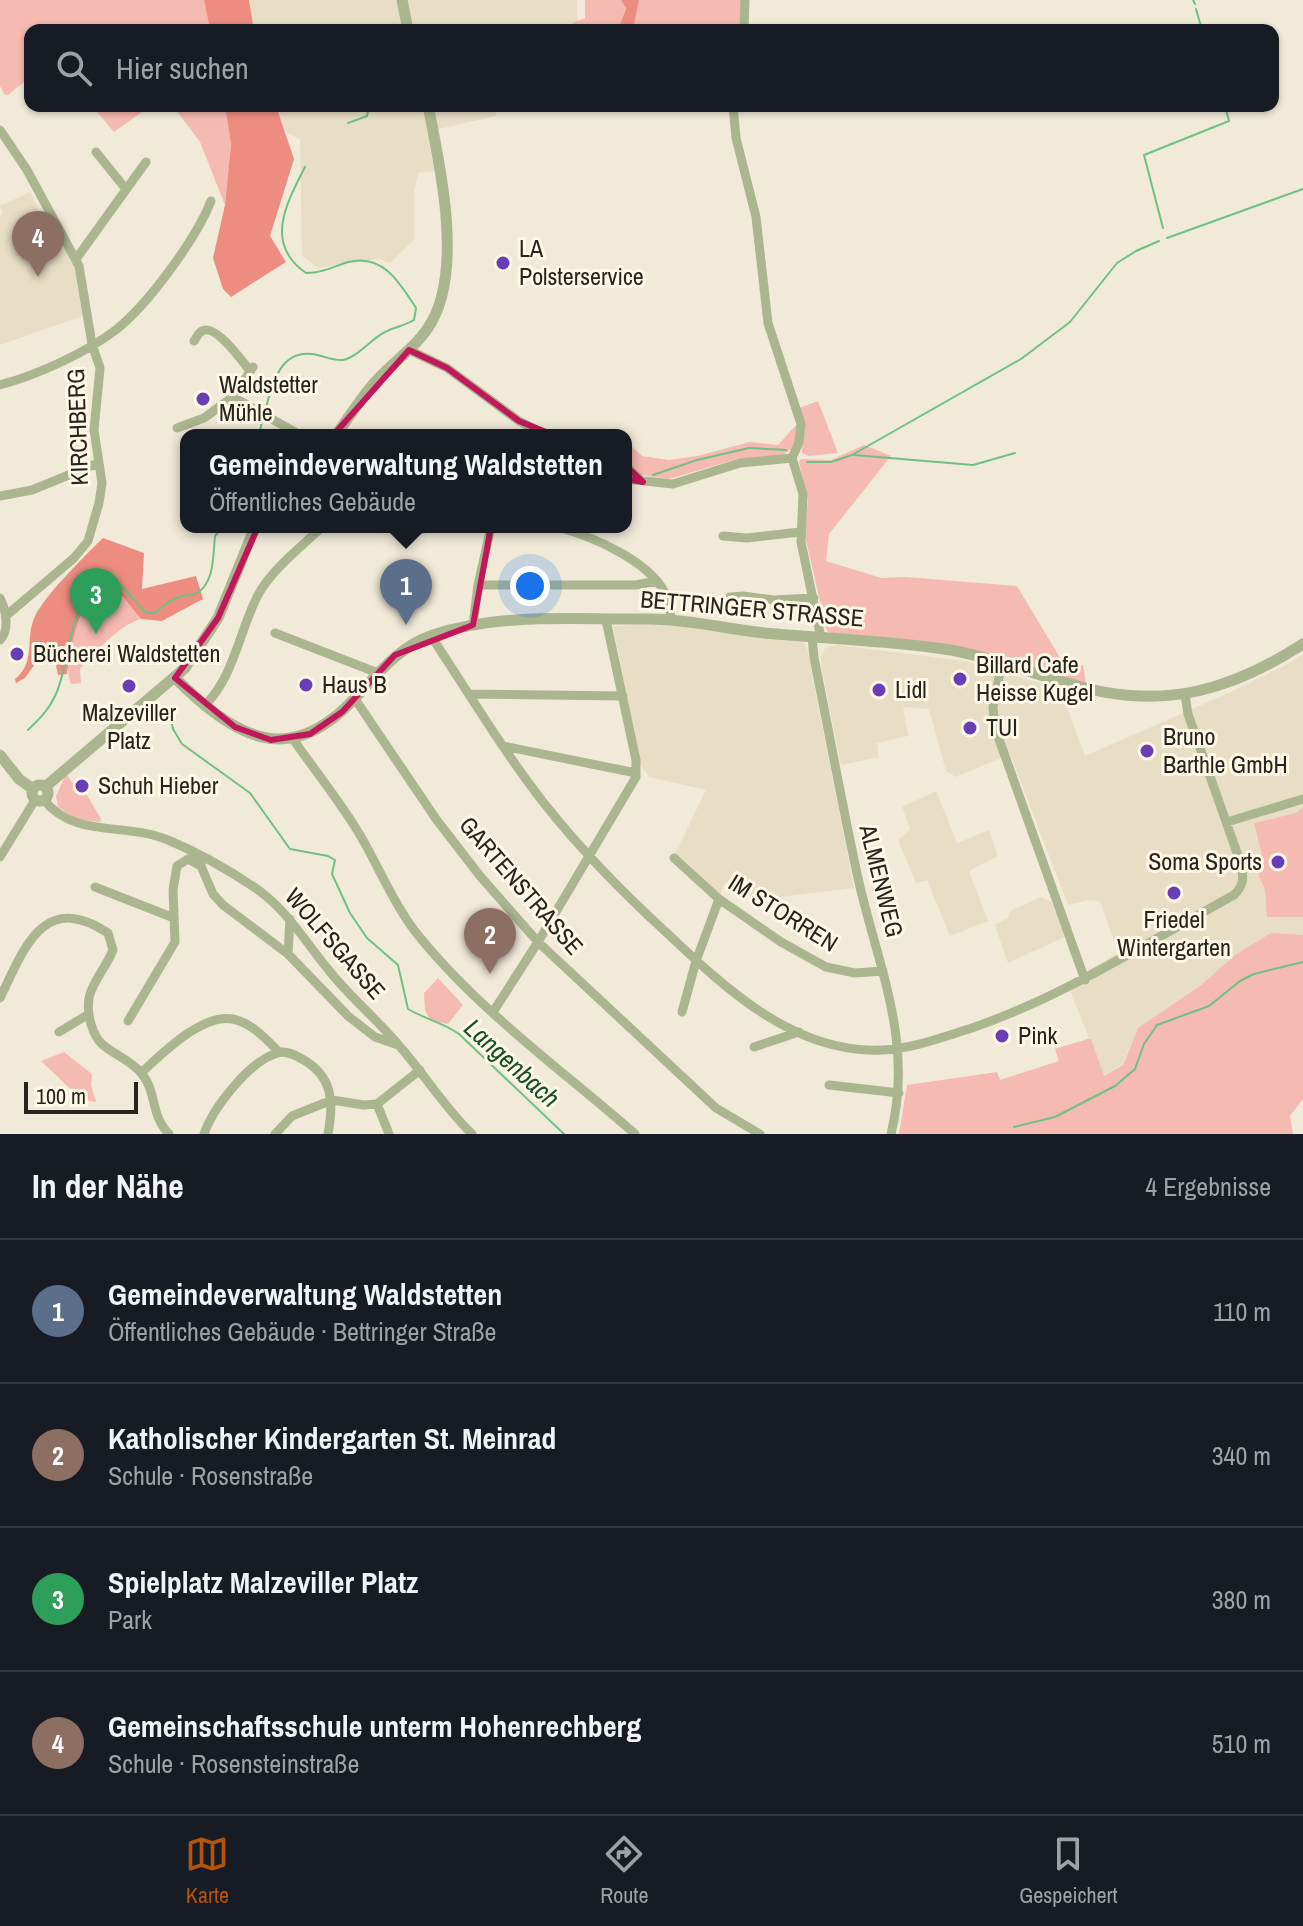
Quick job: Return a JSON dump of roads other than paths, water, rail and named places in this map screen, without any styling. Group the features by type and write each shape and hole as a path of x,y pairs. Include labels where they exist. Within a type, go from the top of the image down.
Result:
{"street":[{"path":"402,0 407,24"},
{"path":"744,24 745,0"},
{"path":"340,429 377,380 409,350 431,323 443,294 445,199 429,112"},
{"path":"632,480 673,484 740,463 792,458 799,442 801,424 768,323 756,217 736,138 734,112"},
{"name":"KIRCHBERG","path":"0,130 27,168 76,259 85,291 92,344 100,368 94,430 102,483 88,541 74,558 7,615"},
{"path":"96,152 125,188"},
{"path":"76,259 146,162"},
{"path":"0,385 38,372 117,329 168,272 203,221 211,201"},
{"path":"177,428 204,418 233,397 252,369 214,332 202,331 194,341"},
{"path":"409,350 447,368 534,429"},
{"path":"233,397 290,429"},
{"name":"ALMENWEG","path":"792,458 803,494 800,532 814,598 817,637 814,658 858,878 893,1009 899,1048 899,1093 891,1134"},
{"path":"0,496 32,490 98,463"},
{"path":"632,472 643,482"},
{"path":"723,536 747,538 800,532"},
{"path":"0,857 39,794 175,678 207,637 218,618 253,533"},
{"path":"204,706 220,689 260,592 316,533"},
{"path":"473,625 490,533"},
{"path":"576,533 594,539 645,569 668,598 671,619"},
{"path":"478,585 636,585 657,581"},
{"path":"730,597 773,600 814,598"},
{"path":"0,598 7,615 4,635 0,640"},
{"name":"BETTRINGER STRASSE","path":"293,739 326,725 355,699 395,655 431,636 473,625 520,620 671,619 736,630 950,650 1101,691 1143,697 1185,695 1209,690 1253,674 1303,644"},
{"path":"493,1012 590,858 627,795 636,773 606,620"},
{"path":"275,633 378,673"},
{"path":"431,636 543,802 590,858 696,961 742,1000 799,1032 851,1048 899,1048 1005,1017 1085,980 1241,889 1243,874 1188,714 1185,695"},
{"path":"1002,663 993,707 995,728 1085,980"},
{"path":"175,678 204,706 235,727 271,740 293,739 359,833 391,896 446,968 635,1134"},
{"path":"469,694 623,696"},
{"name":"GARTENSTRASSE","path":"355,699 436,819 480,876 538,942 716,1108 760,1134"},
{"path":"503,746 636,773"},
{"path":"0,756 19,779 39,794"},
{"name":"WOLFSGASSE","path":"39,794 58,815 73,823 152,835 268,896 332,973 400,1046 472,1134"},
{"path":"1227,822 1303,799"},
{"name":"IM STORREN","path":"674,858 719,899 781,942 826,967 855,973 883,971"},
{"path":"128,1021 175,942 173,890 177,866 188,859 202,862 218,900 288,954 348,1016 375,1037 400,1046"},
{"path":"95,887 174,918"},
{"path":"682,1012 696,961 719,899"},
{"path":"0,998 22,953 38,929 48,922 71,917 108,933 113,950 89,994 89,1014 98,1041 141,1073 148,1083 159,1124 169,1134"},
{"path":"288,954 290,919"},
{"path":"59,1032 89,1014"},
{"path":"141,1073 180,1039 214,1020 232,1019 249,1025 279,1052 297,1057 318,1069 332,1100 328,1134"},
{"path":"754,1047 799,1032"},
{"path":"204,1134 222,1098 254,1068 279,1052"},
{"path":"275,1134 292,1116 332,1100 377,1104 420,1070"},
{"path":"829,1085 899,1093"},
{"path":"377,1104 389,1134"}],"waterway":[{"path":"1193,0 1195,4"},
{"path":"1196,9 1200,24"},
{"path":"348,123 367,116 368,112"},
{"path":"1163,228 1144,155 1229,121 1227,112"},
{"path":"265,411 279,372 292,358 301,354 335,360 349,358 385,332 414,320 416,308 397,280 381,266 371,262 348,262 306,273 293,262 285,249 283,223 291,195 305,167"},
{"path":"1167,238 1303,189"},
{"path":"807,462 831,462 852,455 1021,359 1070,322 1117,263 1159,241"},
{"path":"260,429 263,417"},
{"path":"653,475 697,460 749,448 786,450"},
{"path":"854,455 973,465 1015,453"},
{"path":"28,730 55,696 78,611 96,585 110,578 120,584 146,613 155,613 174,599 202,590 210,576 218,533"},
{"name":"Langenbach","path":"170,716 182,744 250,793 290,849 335,860 332,874 350,913 367,938 398,965 408,1009 459,1034 564,1134"},
{"path":"1014,1127 1055,1117 1115,1086 1135,1069 1144,1044 1157,1025 1209,1006 1240,981 1254,974 1303,962"}],"place":[{"name":"LA Polsterservice","path":"503,263"},
{"name":"Gemeinschaftsschule unterm Hohenrechberg","path":"38,277"},
{"name":"Waldstetter Mühle","path":"203,399"},
{"name":"Gemeindeverwaltung Waldstetten","path":"406,625"},
{"name":"Spielplatz Malzeviller Platz","path":"96,634"},
{"name":"Bücherei Waldstetten","path":"17,654"},
{"name":"Billard Cafe Heisse Kugel","path":"960,679"},
{"name":"Haus B","path":"306,685"},
{"name":"Malzeviller Platz","path":"129,686"},
{"name":"Lidl","path":"879,690"},
{"name":"TUI","path":"970,728"},
{"name":"Bruno Barthle GmbH","path":"1147,751"},
{"name":"Schuh Hieber","path":"82,786"},
{"name":"Soma Sports","path":"1278,862"},
{"name":"Friedel Wintergarten","path":"1174,893"},
{"name":"Katholischer Kindergarten St. Meinrad","path":"490,974"},
{"name":"Pink","path":"1002,1036"}]}
